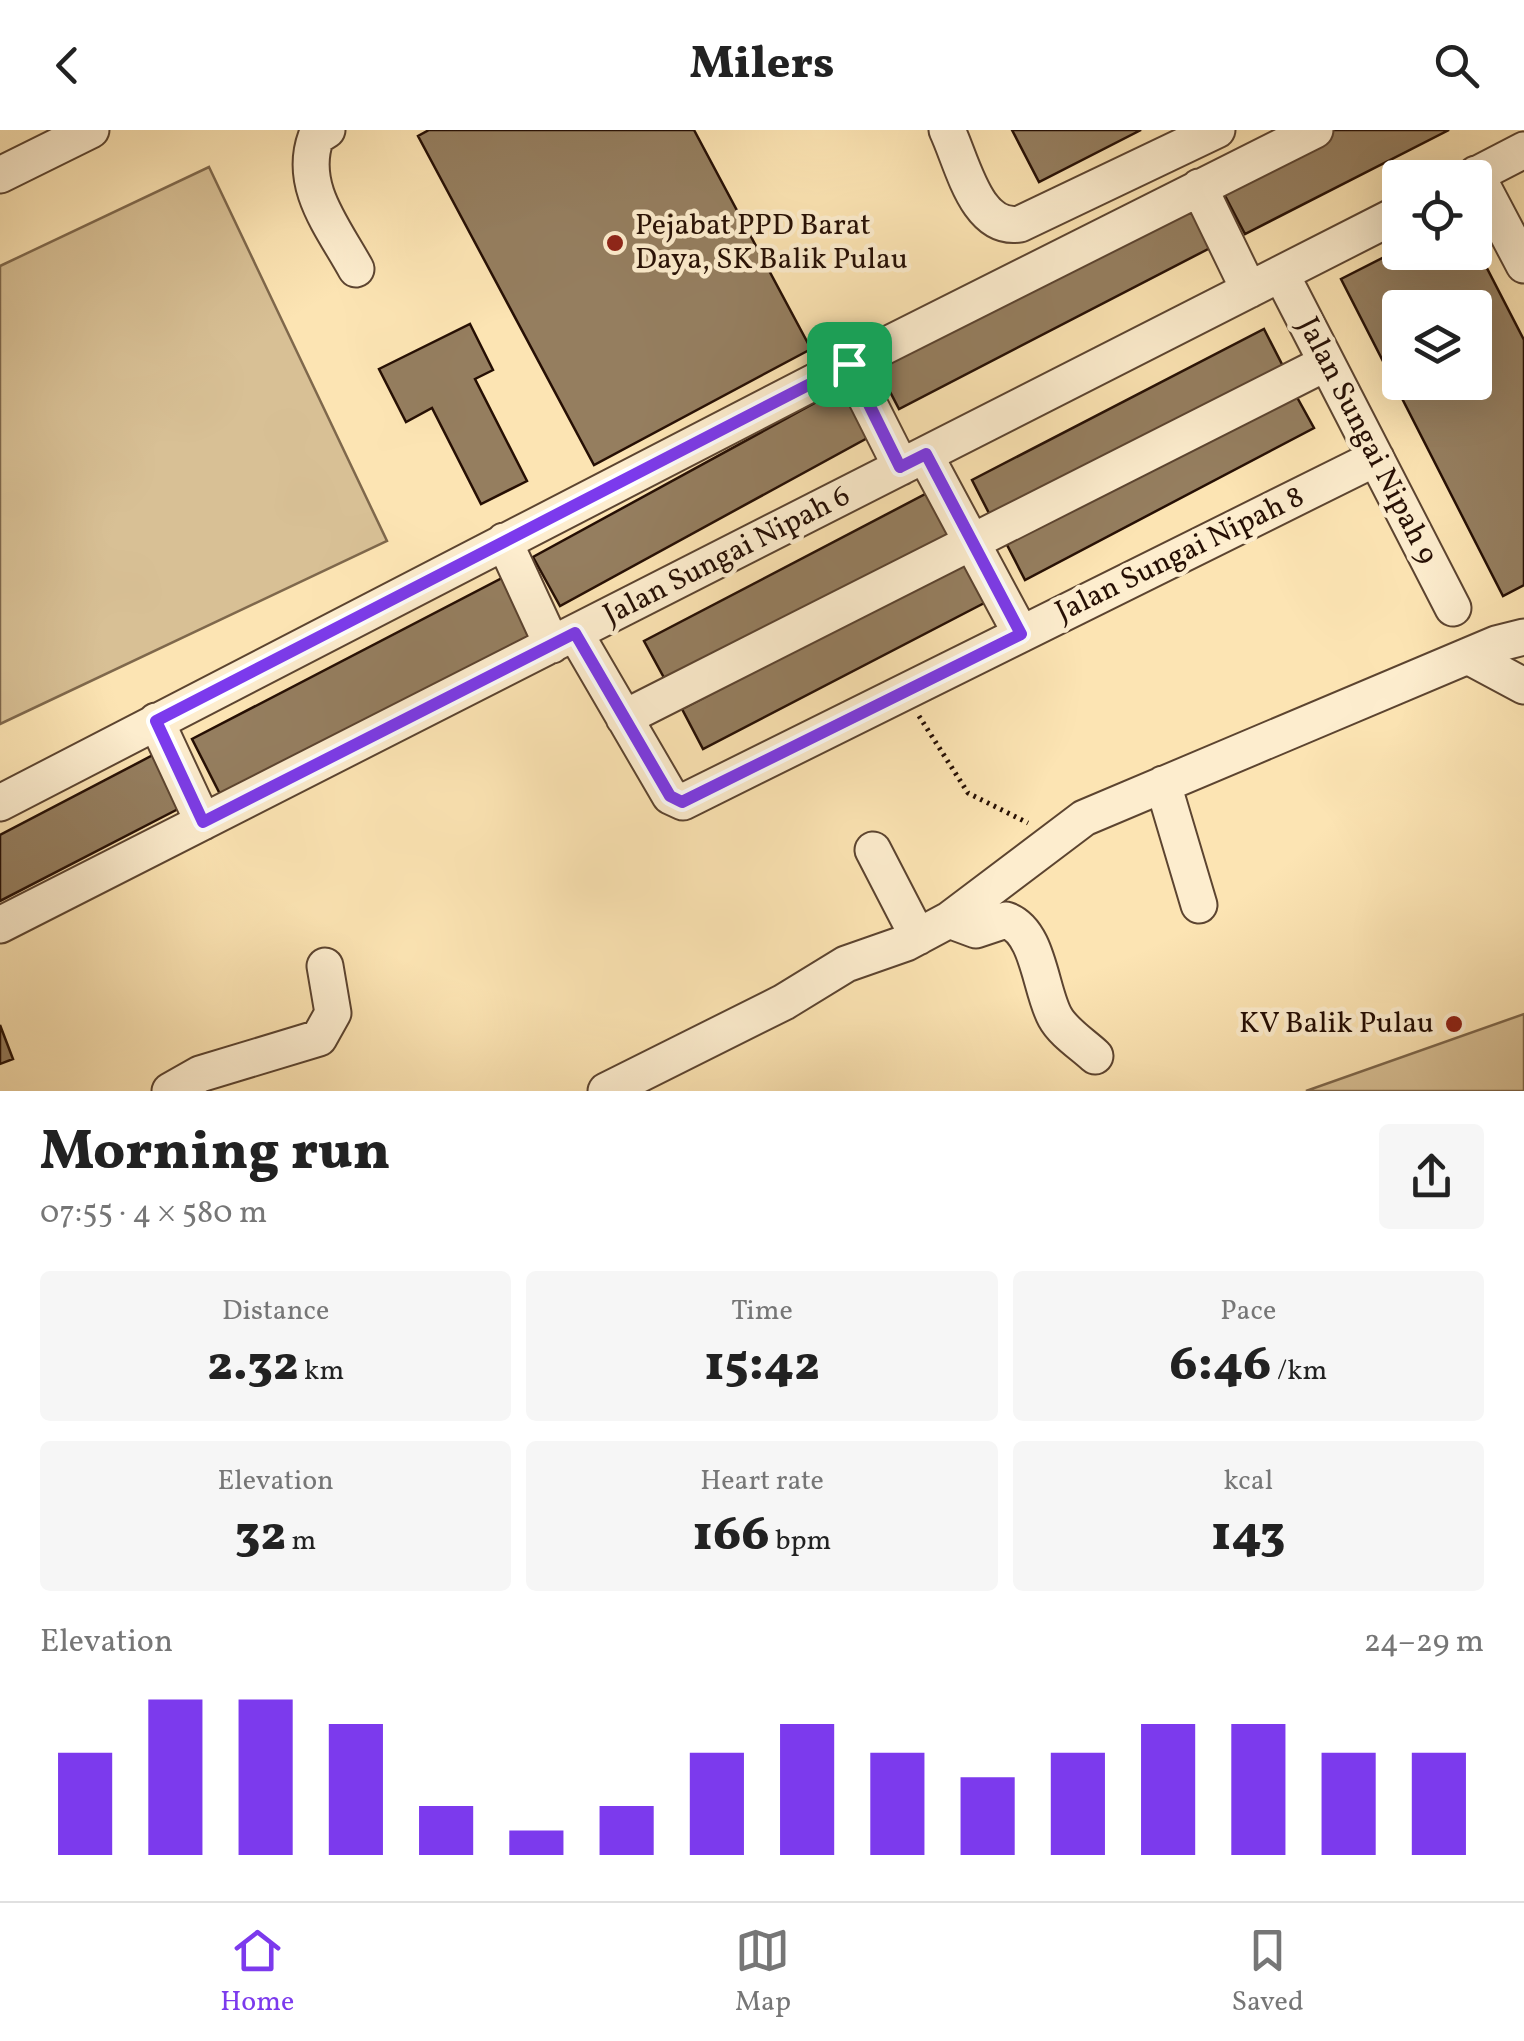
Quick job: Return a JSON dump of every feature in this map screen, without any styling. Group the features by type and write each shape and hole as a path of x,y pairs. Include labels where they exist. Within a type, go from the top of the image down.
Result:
{"street":[{"path":"2,165 92,130"},
{"path":"326,130 316,137 308,172 318,200 356,269"},
{"path":"948,130 987,218 1004,227 1020,224 1217,130"},
{"path":"0,802 849,364 1314,130"},
{"path":"1492,166 1524,150"},
{"name":"Jalan Sungai Nipah 9","path":"1200,187 1326,363 1453,608"},
{"path":"1492,209 1524,265"},
{"name":"Jalan Sungai Nipah 6","path":"0,925 1382,222"},
{"path":"624,718 1326,363"},
{"path":"849,364 973,544 1021,634"},
{"name":"Jalan Sungai Nipah 8","path":"504,541 563,639 624,718 670,796 682,802 1376,458"},
{"path":"606,1091 784,1002 846,964 918,937 949,920 1084,818 1468,656 1524,637"},
{"path":"1468,656 1524,686"},
{"path":"156,721 203,822"},
{"path":"1163,784 1199,905"},
{"path":"873,850 918,937"},
{"path":"949,920 976,930 1006,920 1016,925 1032,952 1054,1016 1095,1056"},
{"path":"170,1091 200,1074 319,1038 334,1012 325,966"}],"path":[{"path":"904,692 968,793 986,805 1058,835"}],"shaded area":[{"path":"209,167 387,541 0,724 0,266"},
{"path":"1524,1014 1524,1091 1306,1091"}],"building":[{"name":"Pejabat PPD Barat Daya, SK Balik Pulau","path":"429,130 694,130 811,349 594,465 418,136"},
{"path":"1012,130 1141,130 1039,182"},
{"path":"1334,130 1449,130 1390,160 1382,160 1382,164 1245,234 1221,188"},
{"path":"1187,197 1212,247 899,409 873,359"},
{"path":"1382,258 1382,270 1488,270 1524,340 1524,585 1503,596 1403,400 1492,400 1492,290 1382,290 1382,359 1341,279"},
{"path":"470,324 493,370 475,379 527,481 481,504 432,408 406,422 379,369"},
{"path":"1264,329 1287,374 995,525 972,480"},
{"path":"844,387 871,436 560,606 533,557"},
{"path":"1293,390 1314,428 1025,580 1005,541"},
{"path":"933,490 956,535 668,685 644,641"},
{"path":"970,560 990,600 703,749 682,709"},
{"path":"506,576 535,633 221,796 192,739"},
{"path":"153,755 180,808 0,901 0,835"},
{"path":"0,1025 13,1059 0,1064"}],"place":[{"name":"Pejabat PPD Barat Daya, SK Balik Pulau","path":"615,243"},
{"name":"KV Balik Pulau","path":"1454,1024"}],"route":[{"path":"849,364 900,467 926,454 1021,634 682,802 670,796 575,633 203,822 156,721 849,364"}]}
